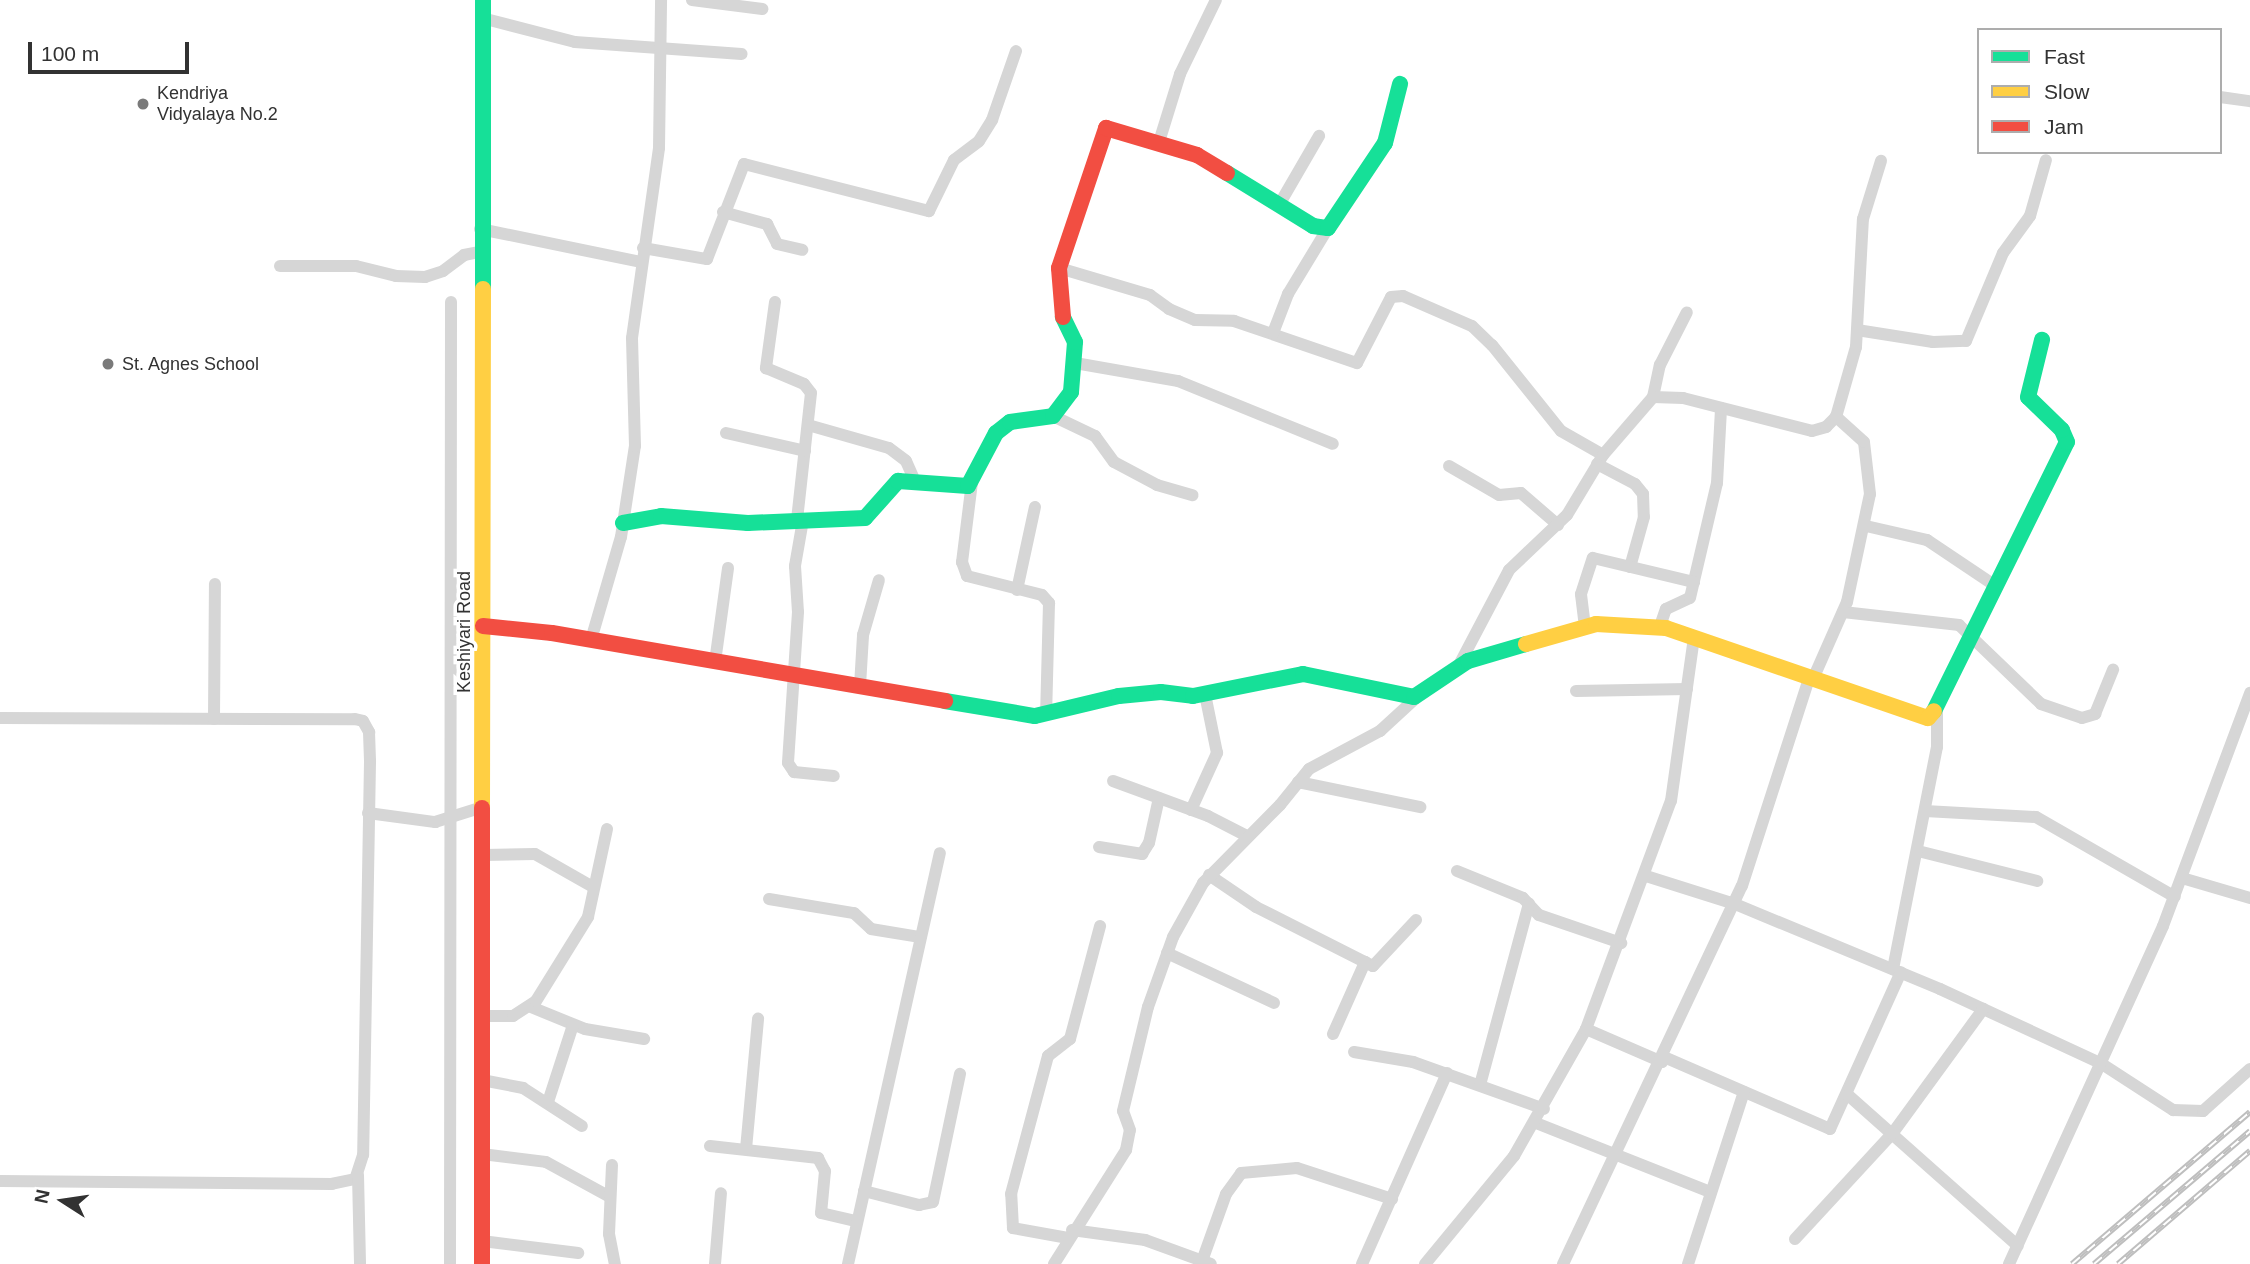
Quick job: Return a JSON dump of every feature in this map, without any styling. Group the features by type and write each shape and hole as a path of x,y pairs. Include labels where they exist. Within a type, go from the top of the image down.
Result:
{"street":[{"name":"Keshiyari Road","path":"482,1264 483,626 480,229 483,0"},
{"path":"591,640 623,523 637,419 632,338 659,148 661,0"},
{"path":"692,0 762,9"},
{"path":"1159,142 1180,74 1216,0"},
{"path":"482,18 575,42 660,45 742,54"},
{"path":"643,248 707,259 723,212 744,164 929,211 954,160 979,141 992,120 1016,51"},
{"path":"1273,333 1289,294 1328,228 1385,143 1400,84"},
{"path":"2222,97 2250,101"},
{"path":"1054,416 1071,392 1075,363 1075,342 1059,310 1059,268 1102,133 1112,128 1159,142 1212,163 1312,226 1328,228"},
{"path":"1279,205 1319,136"},
{"path":"1857,330 1933,342 1966,341 2003,253 2030,216 2046,160"},
{"path":"1653,397 1669,395 1812,430 1826,427 1836,417 1857,330 1863,219 1881,161"},
{"path":"723,212 767,224 777,244 802,250"},
{"path":"480,229 641,262"},
{"path":"280,265 356,266 396,276 425,277 443,271 464,256 480,252"},
{"path":"1059,268 1150,295 1169,309 1195,320 1234,321 1357,363 1396,294 1472,327 1488,341 1561,430 1636,484 1643,494 1643,517 1630,567"},
{"path":"450,1264 451,302"},
{"path":"775,302 766,368 809,387 796,566 798,612 788,763 801,774 834,776"},
{"path":"1460,665 1499,584 1558,525 1600,459 1653,397 1660,365 1687,312"},
{"path":"1054,1264 1070,1234 1126,1150 1129,1130 1123,1111 1148,1007 1167,953 1209,875 1321,761 1394,721 1418,696 1460,665 1584,627 1611,622 1660,626 1922,718 1937,708 2067,442 2062,430 2028,397 2042,340"},
{"path":"1075,363 1178,381 1333,444"},
{"path":"1660,626 1667,609 1687,602 1694,582 1717,483 1721,408"},
{"path":"1046,715 1050,608 1042,595 971,579 963,569 972,482 1003,426 1054,416 1095,436 1106,457 1114,462 1157,485 1193,495"},
{"path":"1563,1264 1735,904 1811,679 1843,612 1866,526 1871,481 1867,452 1860,434 1836,417"},
{"path":"808,425 889,448 906,461 915,481"},
{"path":"726,433 805,452"},
{"path":"1449,466 1499,495 1521,493 1558,525"},
{"path":"623,523 661,516 748,523 870,516 892,484 915,481 962,487 972,482"},
{"path":"1017,590 1035,507"},
{"path":"1866,526 1927,540 1997,587"},
{"path":"1584,627 1581,594 1591,561 1694,582"},
{"path":"715,662 728,568"},
{"path":"860,686 863,635 879,580"},
{"path":"215,584 215,719"},
{"path":"1843,612 1951,623 1973,636 2041,704 2082,718 2095,714 2113,670"},
{"path":"483,626 591,640 792,673 1011,715 1046,715 1119,696 1171,693 1197,695 1303,674 1418,696"},
{"path":"1425,1264 1514,1156 1544,1109 1586,1029 1646,876 1675,786 1694,637"},
{"path":"1576,691 1687,689"},
{"path":"2009,1264 2102,1064 2175,897 2244,730 2250,693"},
{"path":"1191,810 1217,753 1197,695"},
{"path":"1586,1029 1830,1129 1848,1095 1897,970 1939,737 1937,708"},
{"path":"0,718 363,721 370,737 363,1155 358,1175 360,1264"},
{"path":"1113,782 1159,797 1247,836"},
{"path":"1298,782 1420,807"},
{"path":"1099,847 1142,854 1149,843 1159,797"},
{"path":"368,813 435,822 483,807"},
{"path":"1925,811 2036,817 2175,897"},
{"path":"482,1016 513,1016 531,1007 585,923 607,829"},
{"path":"1918,851 2037,881"},
{"path":"848,1264 940,853"},
{"path":"483,855 535,854 593,887"},
{"path":"1457,871 1529,904 1539,915 1621,943"},
{"path":"1209,875 1256,906 1364,962 1377,965 1416,919"},
{"path":"1646,876 1735,904 1897,970 2102,1064 2165,1106 2195,1113 2250,1069"},
{"path":"2182,878 2250,898"},
{"path":"769,899 854,913 871,929 920,937"},
{"path":"1480,1085 1529,904"},
{"path":"1100,926 1070,1039 1048,1056 1011,1194 1013,1228 1144,1240 1207,1262 1226,1194 1241,1174 1297,1168 1392,1199"},
{"path":"1167,953 1274,1003"},
{"path":"1333,1034 1364,962"},
{"path":"531,1007 573,1025 644,1039"},
{"path":"1795,1239 1892,1134 1983,1009"},
{"path":"746,1149 758,1019"},
{"path":"548,1102 573,1025"},
{"path":"1354,1052 1404,1059 1544,1109"},
{"path":"1362,1264 1447,1073"},
{"path":"864,1191 919,1205 933,1202 960,1074"},
{"path":"482,1080 510,1084 548,1102 582,1126"},
{"path":"1688,1264 1744,1092"},
{"path":"1848,1095 2018,1246"},
{"path":"1536,1123 1710,1192"},
{"path":"710,1146 818,1158 825,1171 821,1213 857,1221"},
{"path":"482,1154 545,1161 610,1197"},
{"path":"612,1165 609,1234 614,1264"},
{"path":"0,1181 344,1184 358,1175"},
{"path":"715,1264 721,1193"},
{"path":"482,1241 578,1254"}],"railway":[{"path":"2072,1264 2250,1112"},
{"path":"2094,1264 2250,1131"},
{"path":"2118,1264 2250,1151"}],"traffic: fast":[{"path":"483,0 483,289"},
{"path":"1227,173 1313,226 1328,228 1385,143 1400,84"},
{"path":"623,523 661,516 748,523 865,518 898,481 968,486 996,433 1010,422 1053,416 1071,392 1075,342 1063,317"},
{"path":"1934,711 2067,442 2062,430 2028,397 2042,340"},
{"path":"945,701 1035,716 1119,696 1161,692 1193,696 1303,674 1414,697 1468,661 1526,644"}],"traffic: slow":[{"path":"482,808 483,289"},
{"path":"1526,644 1596,624 1666,628 1928,718 1934,711"}],"traffic: jam":[{"path":"1063,317 1059,268 1106,128 1197,155 1227,173"},
{"path":"483,626 552,633 945,701"},
{"path":"482,808 482,1264"}],"place":[{"name":"Kendriya Vidyalaya No.2","path":"143,104"},
{"name":"St. Agnes School","path":"108,364"}]}
